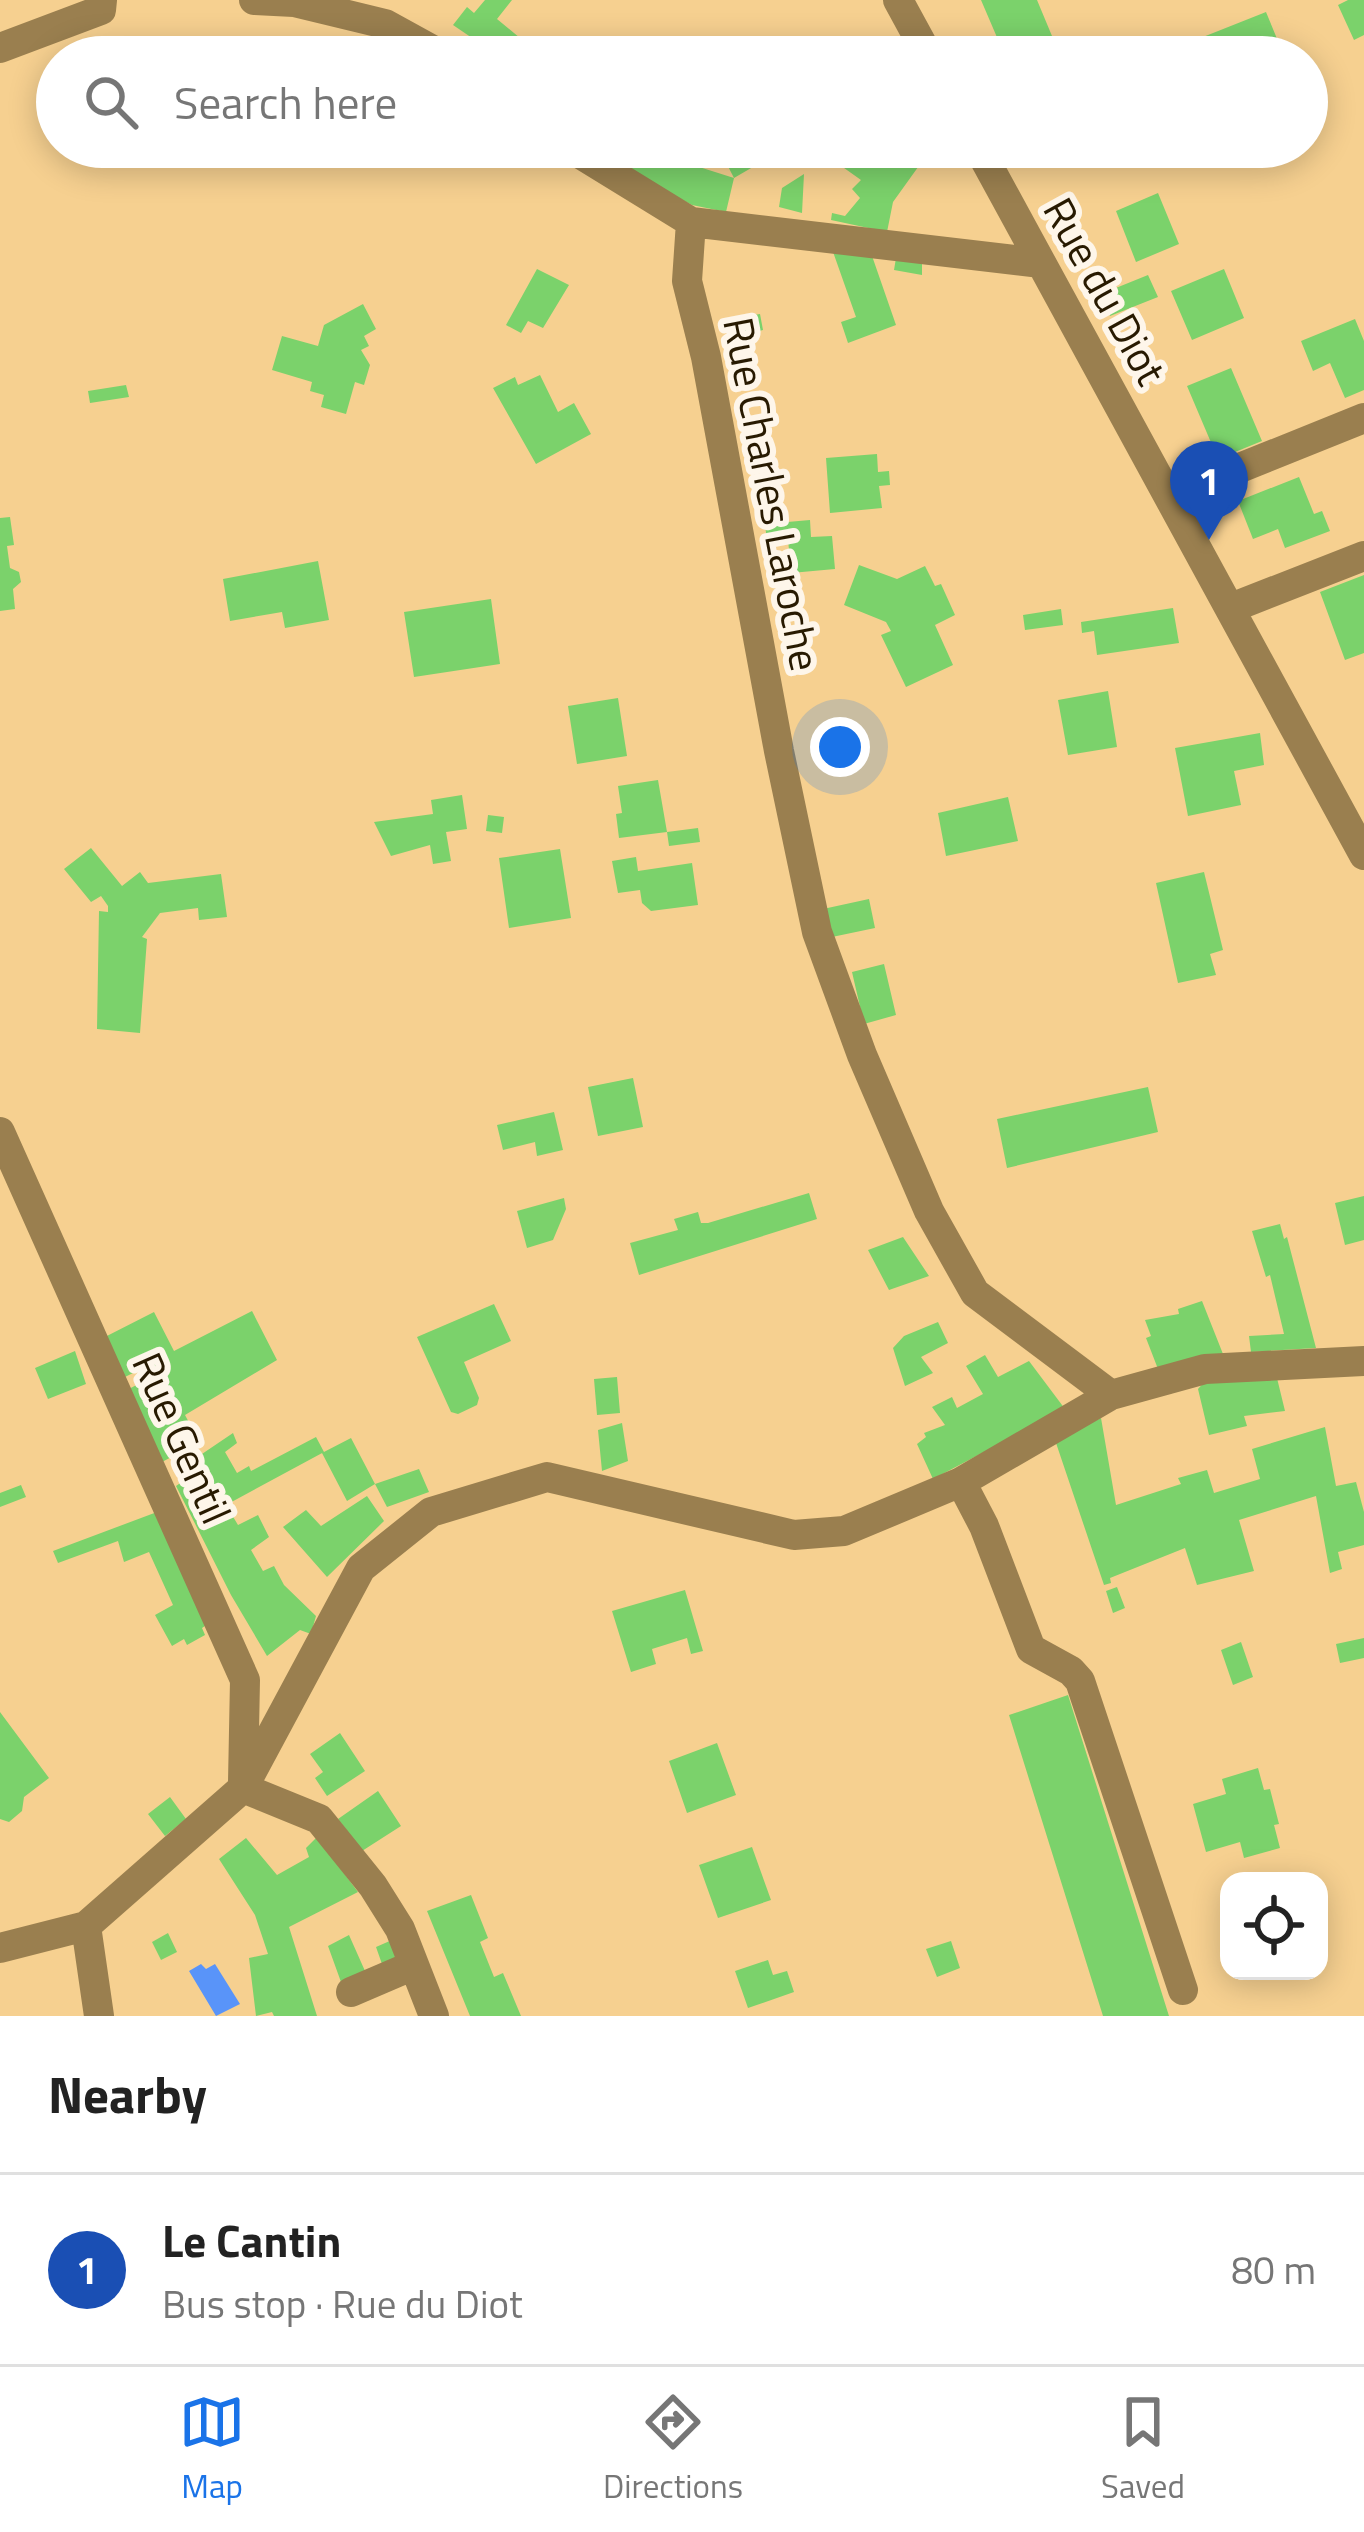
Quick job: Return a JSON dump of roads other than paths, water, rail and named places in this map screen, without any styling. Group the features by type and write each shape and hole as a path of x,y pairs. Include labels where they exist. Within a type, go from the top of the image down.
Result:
{"street":[{"path":"0,48 101,10 102,0"},
{"path":"254,0 294,2 386,24 407,36"},
{"path":"898,0 918,36"},
{"path":"603,168 691,222 1041,262"},
{"name":"Rue du Diot","path":"990,168 1231,608 1352,807 1364,855"},
{"name":"Rue Charles Laroche","path":"691,222 687,281 706,357 817,932 862,1055 928,1211 975,1293 1111,1395"},
{"path":"1170,496 1364,418"},
{"path":"1231,608 1364,556"},
{"name":"Rue Gentil","path":"0,1132 245,1680 243,1788"},
{"path":"0,1948 86,1926 243,1788 361,1568 431,1511 547,1478 794,1535 844,1532 961,1482 1111,1395 1205,1369 1364,1361"},
{"path":"961,1482 984,1526 1031,1649 1071,1671 1080,1682 1183,1990"},
{"path":"243,1788 319,1820 373,1886 400,1929 434,2016"},
{"path":"86,1926 100,2016"},
{"path":"351,1992 414,1965"}],"water":[{"path":"201,1964 206,1969 215,1964 240,2004 216,2016 189,1971"}],"place":[{"name":"Le Cantin","path":"1209,540"}]}
